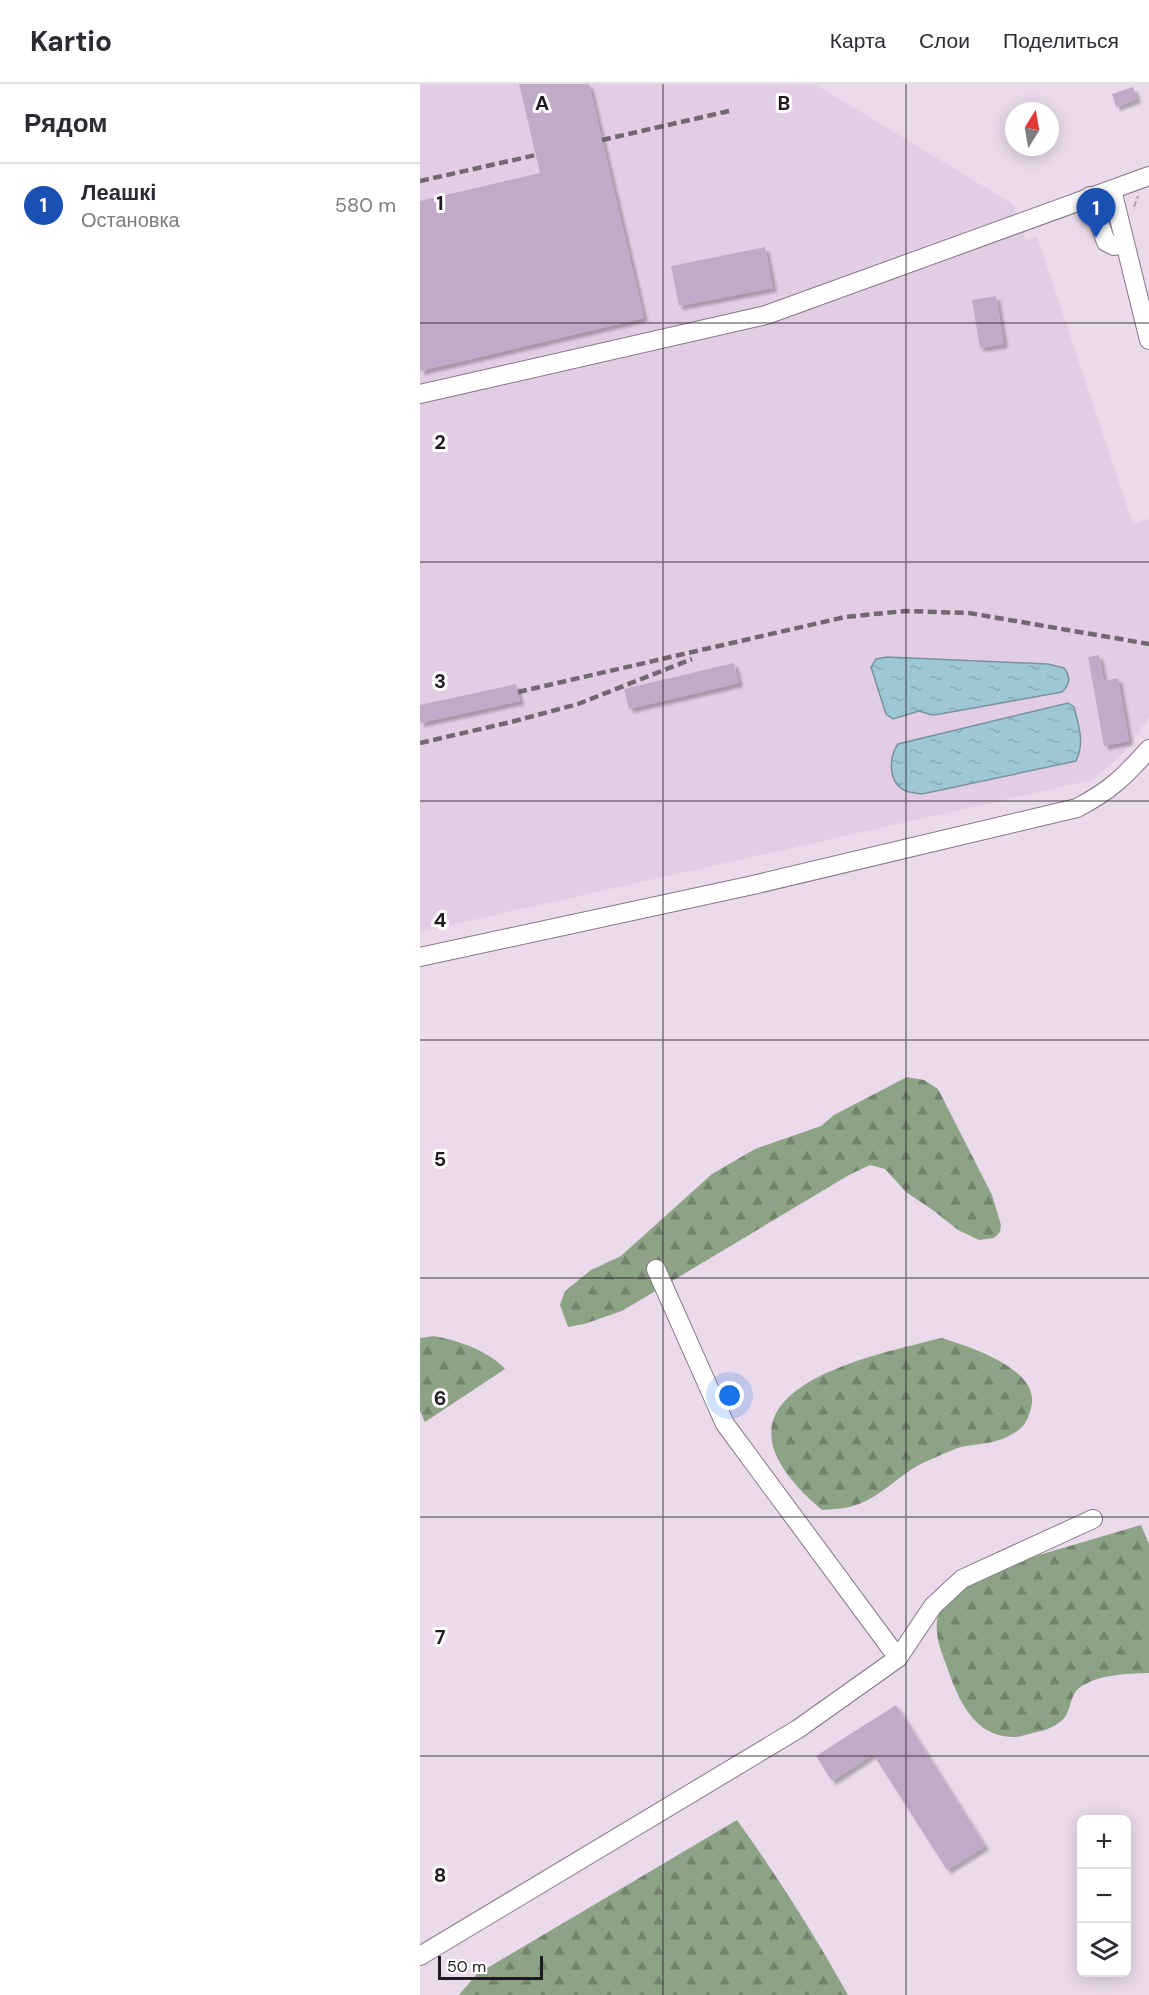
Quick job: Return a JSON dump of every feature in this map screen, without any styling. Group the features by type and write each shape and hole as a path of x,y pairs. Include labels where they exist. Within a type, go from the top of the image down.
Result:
{"street":[{"path":"420,394 766,315 1149,176"},
{"path":"1112,190 1149,340"},
{"path":"1090,196 1106,242 1114,246 1124,244"},
{"path":"420,957 753,885 1077,808 1120,782 1149,749"},
{"path":"656,1269 725,1424 898,1658"},
{"path":"420,1956 798,1729 898,1658 933,1606 962,1580 1093,1519"}],"shaded area":[{"path":"420,84 815,84 1014,205 1026,240 1037,236 1133,524 1149,519 1149,717 1125,752 1092,780 420,932"}],"green space":[{"path":"907,1077 924,1080 938,1089 992,1195 1001,1225 1000,1232 994,1238 979,1240 958,1230 906,1192 885,1169 870,1165 849,1175 622,1311 568,1327 560,1305 565,1291 591,1270 621,1256 712,1174 755,1149 821,1126 834,1115"},
{"path":"434,1336 472,1347 498,1362 505,1369 425,1422 420,1411 420,1338"},
{"path":"942,1338 969,1347 1001,1362 1026,1382 1031,1394 1031,1408 1026,1422 1008,1437 989,1443 961,1447 927,1461 863,1502 846,1508 822,1510 785,1471 772,1439 777,1412 797,1390 828,1372 865,1358"},
{"path":"1141,1525 1149,1544 1149,1673 1112,1676 1087,1683 1076,1691 1067,1714 1062,1720 1042,1731 1017,1737 1001,1736 978,1724 956,1692 942,1653 937,1632 940,1610 976,1576 1015,1562"},
{"path":"737,1820 795,1906 848,1995 459,1995 477,1974"}],"water":[{"path":"887,657 1048,664 1064,668 1069,680 1062,692 940,714 932,715 919,711 893,719 886,714 871,667 876,659"},
{"path":"1068,703 1074,707 1080,734 1079,754 1076,761 922,794 904,790 894,780 891,768 898,744"}],"building":[{"path":"519,84 589,84 644,318 420,371 420,201 540,173"},
{"path":"1133,87 1137,99 1116,107 1112,94"},
{"path":"765,247 773,288 679,306 671,266"},
{"path":"996,296 1004,344 980,348 972,300"},
{"path":"1099,655 1104,681 1118,678 1129,741 1104,746 1088,657"},
{"path":"734,663 739,683 629,709 624,689"},
{"path":"516,684 520,701 420,723 420,705"},
{"path":"896,1705 985,1846 947,1870 873,1754 832,1781 816,1756"}],"railway":[{"path":"602,140 729,111"},
{"path":"420,181 536,155"},
{"path":"518,692 845,617 905,611 969,613 1149,644"},
{"path":"420,743 578,704 692,659"}],"place":[{"name":"Леашкі","path":"1096,238"}]}
